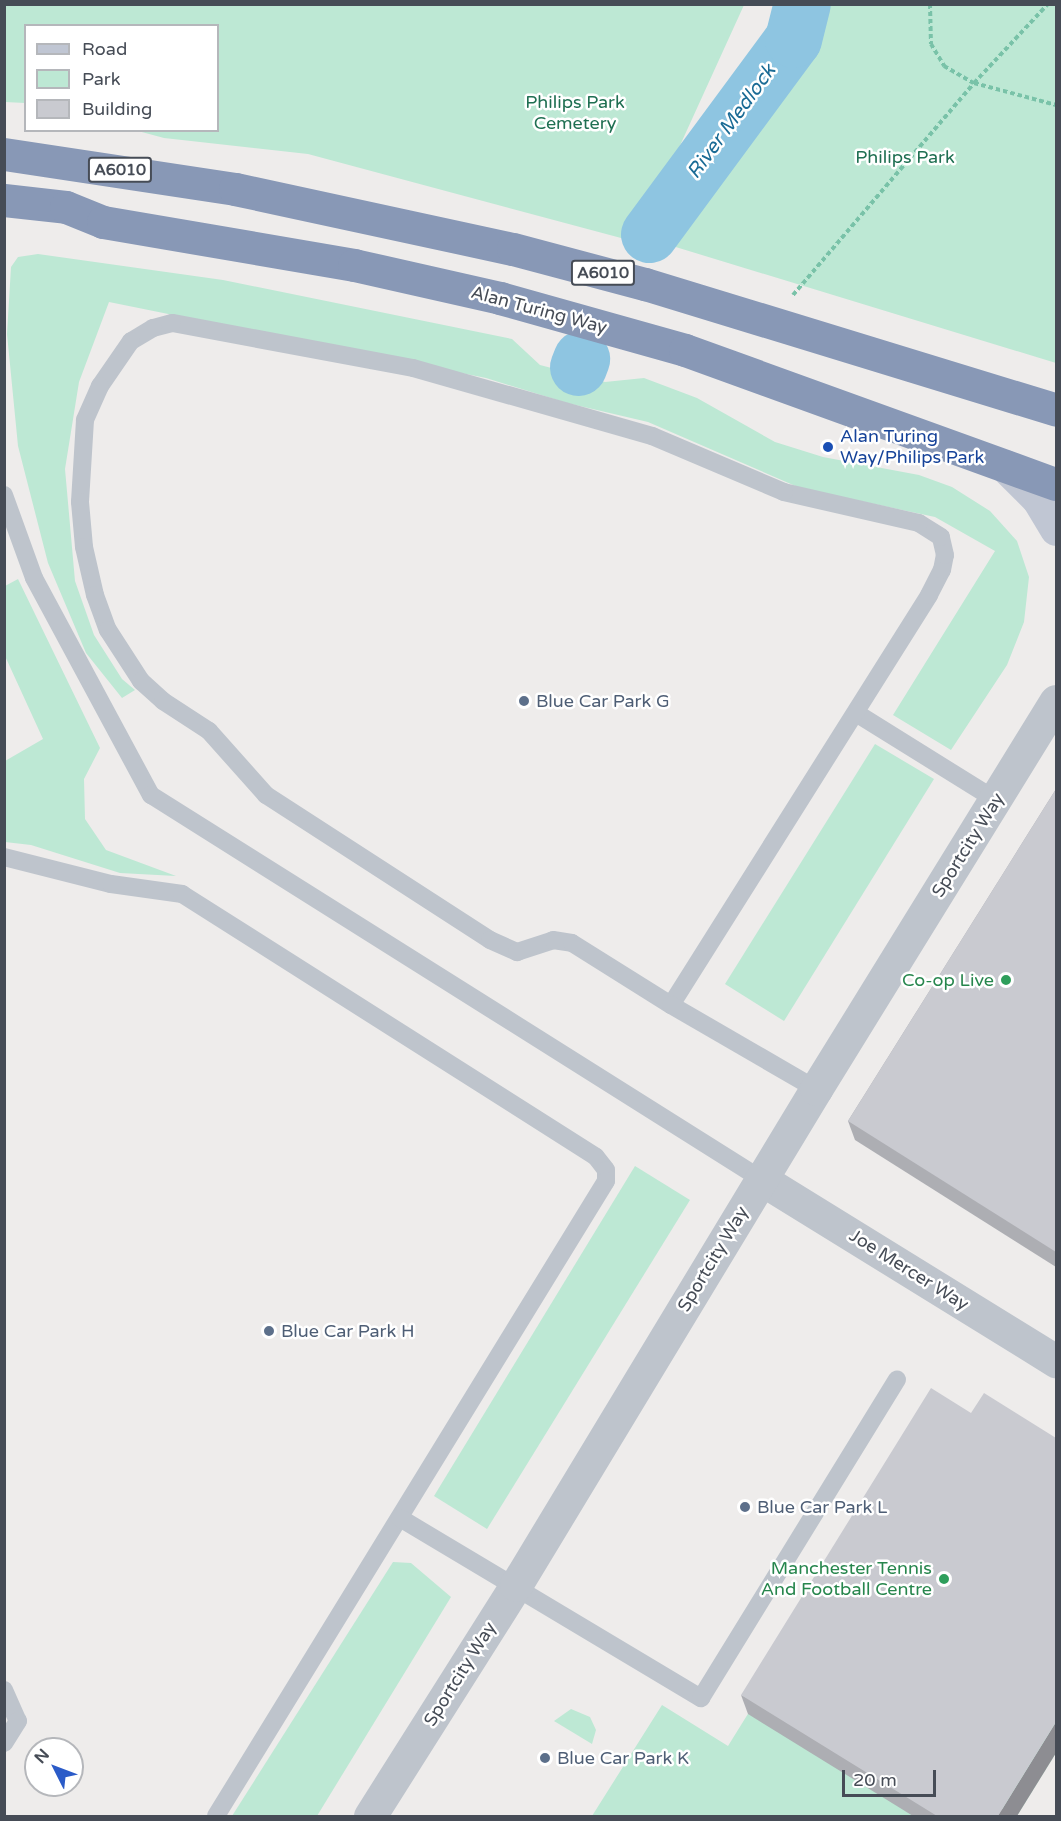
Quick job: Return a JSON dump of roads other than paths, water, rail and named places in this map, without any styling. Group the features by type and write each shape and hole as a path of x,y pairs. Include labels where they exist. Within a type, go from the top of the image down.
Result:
{"highway":[{"name":"A6010","path":"4,154 224,188 392,220 645,284 1056,410"},
{"name":"Alan Turing Way","path":"4,200 66,207 103,222 354,265 500,298 685,350 1056,484"}],"street":[{"path":"1005,466 1038,499 1056,530"},
{"name":"Sportcity Way","path":"370,1816 516,1585 761,1179 1056,701"},
{"name":"Joe Mercer Way","path":"761,1179 1056,1361"}],"lane":[{"path":"671,1005 856,713 942,570 945,545 932,529 919,523 783,492 652,436 412,368 172,323 153,328 131,342 100,386 85,420 80,502 84,547 108,630 141,681 163,701 209,731 266,795 490,940 517,952 553,940 572,943 671,1005 816,1089"},
{"path":"4,495 34,578 151,795 761,1179"},
{"path":"856,713 996,800"},
{"path":"4,857 111,884 182,894 604,1164 606,1181 216,1816"},
{"path":"400,1518 516,1585 701,1698 897,1380"},
{"path":"4,1689 18,1721 4,1743"}],"waterway":[{"name":"River Medlock","path":"649,234 793,39 802,4"},
{"name":"River Medlock","path":"578,367 581,359"}],"place":[{"name":"Alan Turing Way/Philips Park","path":"828,447"},
{"name":"Blue Car Park G","path":"524,701"},
{"name":"Co-op Live","path":"1006,980"},
{"name":"Blue Car Park H","path":"269,1331"},
{"name":"Blue Car Park L","path":"745,1507"},
{"name":"Manchester Tennis And Football Centre","path":"944,1579"},
{"name":"Blue Car Park K","path":"545,1758"}],"park label":[{"name":"Philips Park Cemetery","path":"575,113"},
{"name":"Philips Park","path":"905,157"}]}
